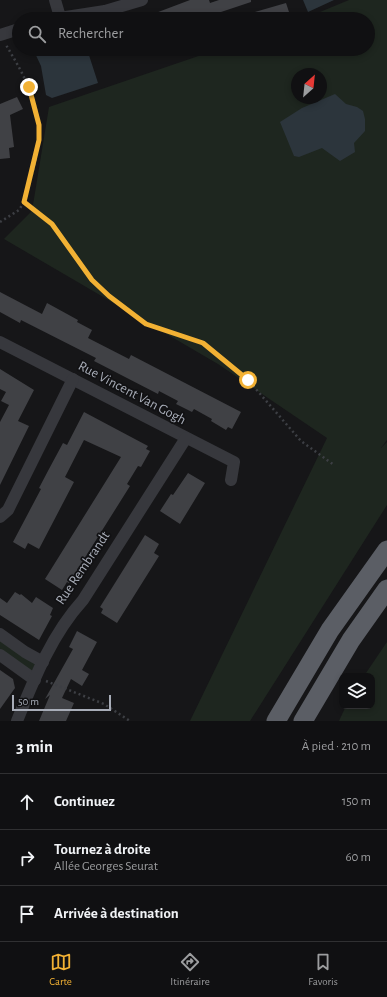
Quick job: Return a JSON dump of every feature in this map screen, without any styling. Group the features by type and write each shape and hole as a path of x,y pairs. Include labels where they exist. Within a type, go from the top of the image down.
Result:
{"highway":[{"path":"276,721 330,630 387,550"},
{"path":"303,721 348,646 387,589"}],"street":[{"path":"55,0 56,12"},
{"path":"98,12 142,0"},
{"path":"2,39 12,33"},
{"name":"Rue Vincent Van Gogh","path":"0,342 234,462 231,480"},
{"path":"0,517 8,510 73,379"},
{"name":"Rue Rembrandt","path":"17,721 35,678 69,616 83,600 186,438"},
{"path":"0,634 25,652 43,662"},
{"path":"0,655 35,678"}],"path":[{"path":"2,39 12,56"},
{"path":"0,222 19,210 24,202 39,140 39,125 23,74 12,56"},
{"path":"24,202 52,224 92,280 109,296 146,324 203,343 248,380 302,441 334,465"},
{"path":"35,678 104,704 130,721"}],"shaded area":[{"path":"303,0 334,0 308,12"},
{"path":"349,0 387,0 387,440 381,448 387,442 387,505 250,721 190,721 327,438 218,364 4,239 32,211 49,107 198,56 375,56 375,12 320,12"},
{"path":"36,56 89,56 98,83 52,98 46,95 41,66"},
{"path":"335,94 346,104 357,107 363,111 365,131 354,143 355,152 340,161 322,148 299,157 294,156 280,122 302,108 311,104 327,104 327,97"},
{"path":"0,639 35,664 34,669 31,671 0,650"},
{"path":"387,642 387,721 339,721 345,709 375,709 375,673 366,673"}],"building":[{"path":"190,0 209,0 210,3 219,0 251,0 251,2 221,12 158,12"},
{"path":"286,3 289,12 255,12"},
{"path":"17,97 23,109 10,115 14,147 9,148 10,158 0,159 0,104"},
{"path":"0,292 42,314 47,303 78,320 77,322 92,330 88,338 129,359 131,355 241,412 232,429 228,427 226,430 211,421 212,419 194,409 192,412 176,404 178,401 159,391 158,394 94,361 96,358 21,320 20,323 0,312"},
{"path":"0,369 34,390 18,421 29,426 0,485 0,422 9,405 1,401 6,392 0,389"},
{"path":"84,412 148,446 146,449 150,451 141,467 138,466 127,484 130,486 69,583 67,582 62,590 45,579 121,457 84,440 65,477 74,482 39,549 28,543 25,549 13,542 63,443 67,445"},
{"path":"188,473 205,483 180,524 160,511 171,494 173,495"},
{"path":"145,535 159,544 154,553 159,556 117,623 101,613 103,609 100,607"},
{"path":"15,592 20,595 21,594 32,603 36,597 53,608 50,615 52,616 39,640 0,615 0,598 7,603"},
{"path":"77,631 97,642 82,670 89,674 82,686 71,679 62,698 74,703 66,721 39,721 50,695 45,699 73,649 69,647"},
{"path":"0,670 13,679 15,688 0,709"}],"route":[{"path":"29,87 39,125 39,140 24,202 52,224 92,280 109,296 146,324 203,343 248,380"}]}
